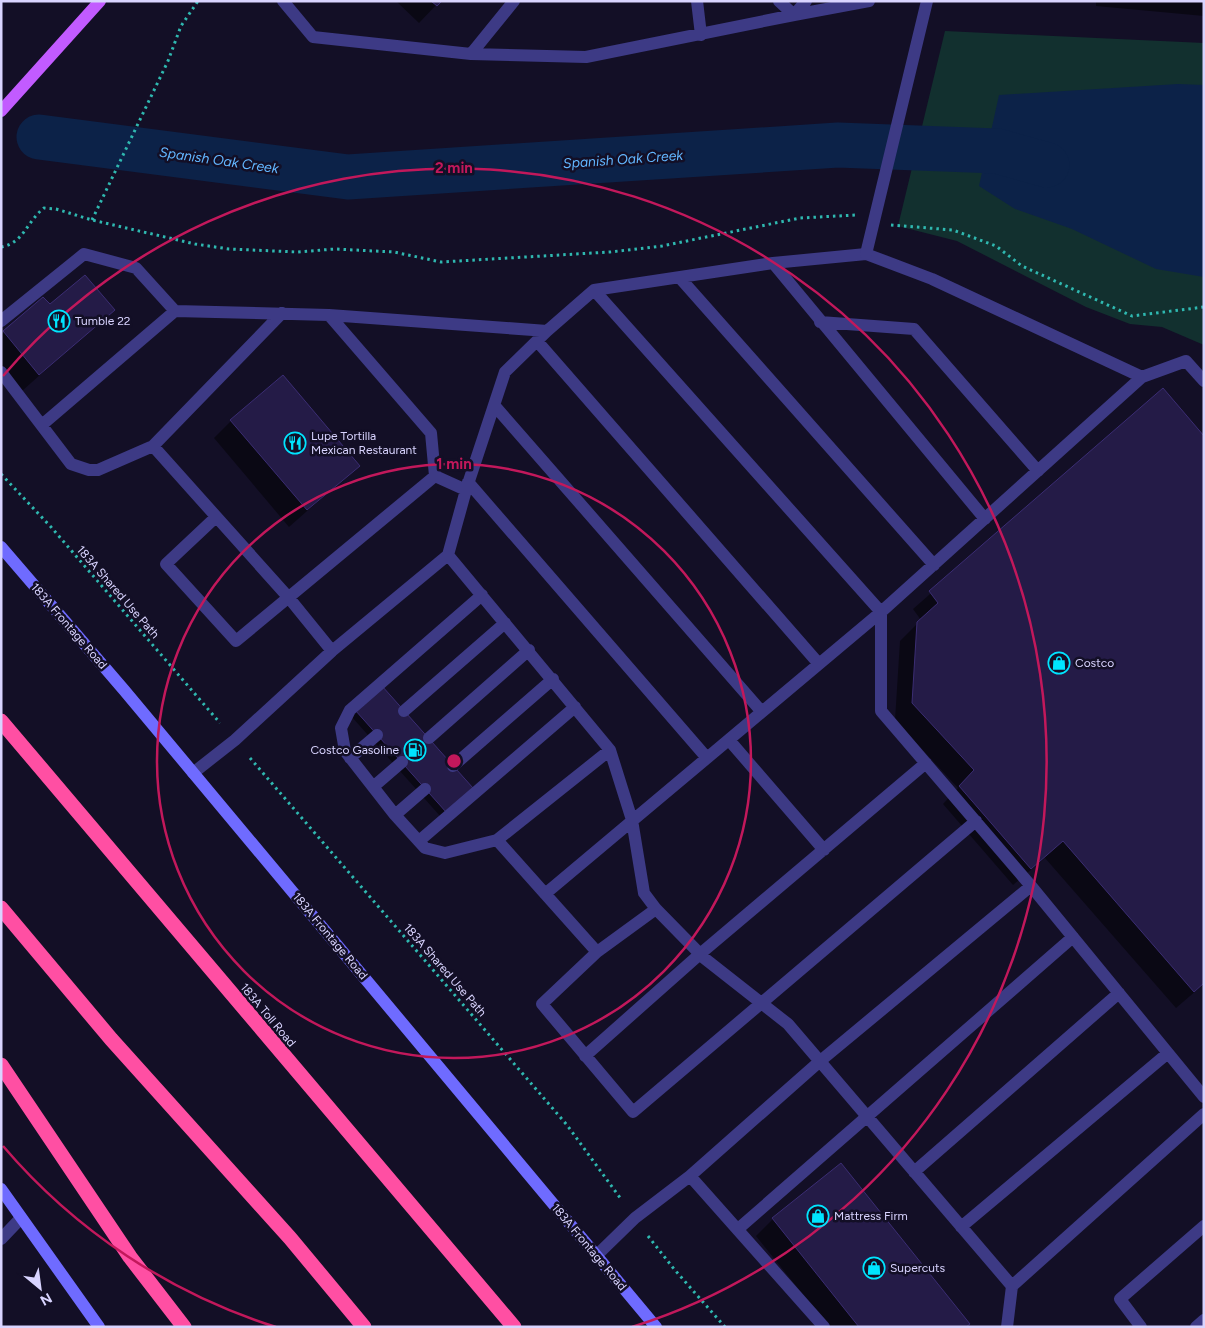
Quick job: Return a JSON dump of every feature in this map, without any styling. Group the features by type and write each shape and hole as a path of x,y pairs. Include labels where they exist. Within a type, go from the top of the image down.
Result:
{"highway":[{"name":"183A Toll Road","path":"1,721 514,1327"},
{"path":"1,908 111,1039 290,1238 364,1327"},
{"path":"1,1065 130,1257 184,1327"}],"main road":[{"path":"1,111 100,1"},
{"name":"183A Frontage Road","path":"1,547 193,773 656,1327"},
{"path":"1,1189 99,1327"}],"street":[{"path":"283,1 314,37 471,54 586,57 869,1"},
{"path":"471,54 514,1"},
{"path":"697,1 701,35"},
{"path":"779,1 794,15"},
{"path":"794,15 806,1"},
{"path":"866,254 927,1"},
{"path":"1,321 84,254 136,268 175,311"},
{"path":"193,773 235,740 332,650 448,555 467,486 506,372 547,331 594,290 773,263 866,254 932,279 1142,377"},
{"path":"773,263 985,519"},
{"path":"680,278 934,565"},
{"path":"594,290 881,612 881,711 1031,886 1204,1097"},
{"path":"42,424 175,311 329,315 547,331"},
{"path":"1,372 71,464 89,470 98,470 153,446 282,313"},
{"path":"329,315 431,433 435,476"},
{"path":"820,322 914,330 1038,471"},
{"path":"537,341 819,664"},
{"path":"545,894 881,612 1142,377 1186,361 1204,382"},
{"path":"494,405 762,712"},
{"path":"153,446 289,598 332,650"},
{"path":"435,476 467,486 706,758"},
{"path":"216,517 166,564 236,641 435,476"},
{"path":"448,555 529,650 610,750 632,820 644,893 656,909 700,954 788,1024 1012,1286"},
{"path":"482,595 350,710 341,728 345,751 395,815 425,848 445,853 496,840 610,750"},
{"path":"404,711 505,623"},
{"path":"429,738 529,650"},
{"path":"453,766 553,679"},
{"path":"419,841 575,707"},
{"path":"350,758 377,735"},
{"path":"729,740 824,850"},
{"path":"373,787 402,762"},
{"path":"585,1056 700,954 926,763"},
{"path":"395,815 425,789"},
{"path":"656,909 596,952 542,1004 633,1112 976,821"},
{"path":"496,840 596,952"},
{"path":"597,1255 635,1218 690,1176 819,1062 1031,886"},
{"path":"738,1229 1073,937"},
{"path":"914,1172 1119,993"},
{"path":"960,1227 1168,1053"},
{"path":"1007,1327 1012,1286 1204,1114"},
{"path":"690,1176 824,1327"},
{"path":"1,1239 20,1218"},
{"path":"1141,1327 1120,1299 1204,1226"},
{"path":"1196,1327 1204,1320"}],"path":[{"path":"92,220 168,61 181,26 198,1"},
{"path":"1,247 14,244 24,234 34,216 44,208 56,209 92,220 195,244 229,249 297,252 335,249 394,252 441,262 610,252 662,246 800,218 856,215"},
{"path":"893,226 953,230 996,246 1022,266 1132,316 1204,307"},
{"name":"183A Shared Use Path","path":"1,474 51,527 220,723"},
{"name":"183A Shared Use Path","path":"250,758 567,1125 621,1199"},
{"path":"648,1236 725,1327"}],"green space":[{"path":"945,31 1204,43 1204,345 1162,327 1130,324 1086,307 957,241 898,226"}],"water":[{"path":"1178,84 1204,85 1204,277 1156,269 1072,229 1015,209 979,186 999,95"}],"building":[{"path":"431,1 442,1 437,6"},
{"name":"Tumble 22","path":"85,275 115,310 39,375 3,331 43,297 50,304"},
{"name":"Lupe Tortilla Mexican Restaurant","path":"283,375 360,466 307,510 230,420"},
{"name":"Costco","path":"1163,388 1204,436 1204,983 1194,992 1063,841 1031,869 959,786 974,770 912,703 917,622 938,603 929,591"},
{"name":"Costco Gasoline","path":"382,686 473,788 446,812 355,710"},
{"path":"841,1163 970,1324 966,1327 859,1327 772,1218"}],"waterway":[{"name":"Spanish Oak Creek","path":"39,137 348,177 838,145 997,151 1047,165"}],"place":[{"name":"Tumble 22","path":"59,321"},
{"name":"Lupe Tortilla Mexican Restaurant","path":"295,443"},
{"name":"Costco","path":"1059,663"},
{"name":"Costco Gasoline","path":"415,750"},
{"name":"Mattress Firm","path":"818,1216"},
{"name":"Supercuts","path":"874,1268"}]}
